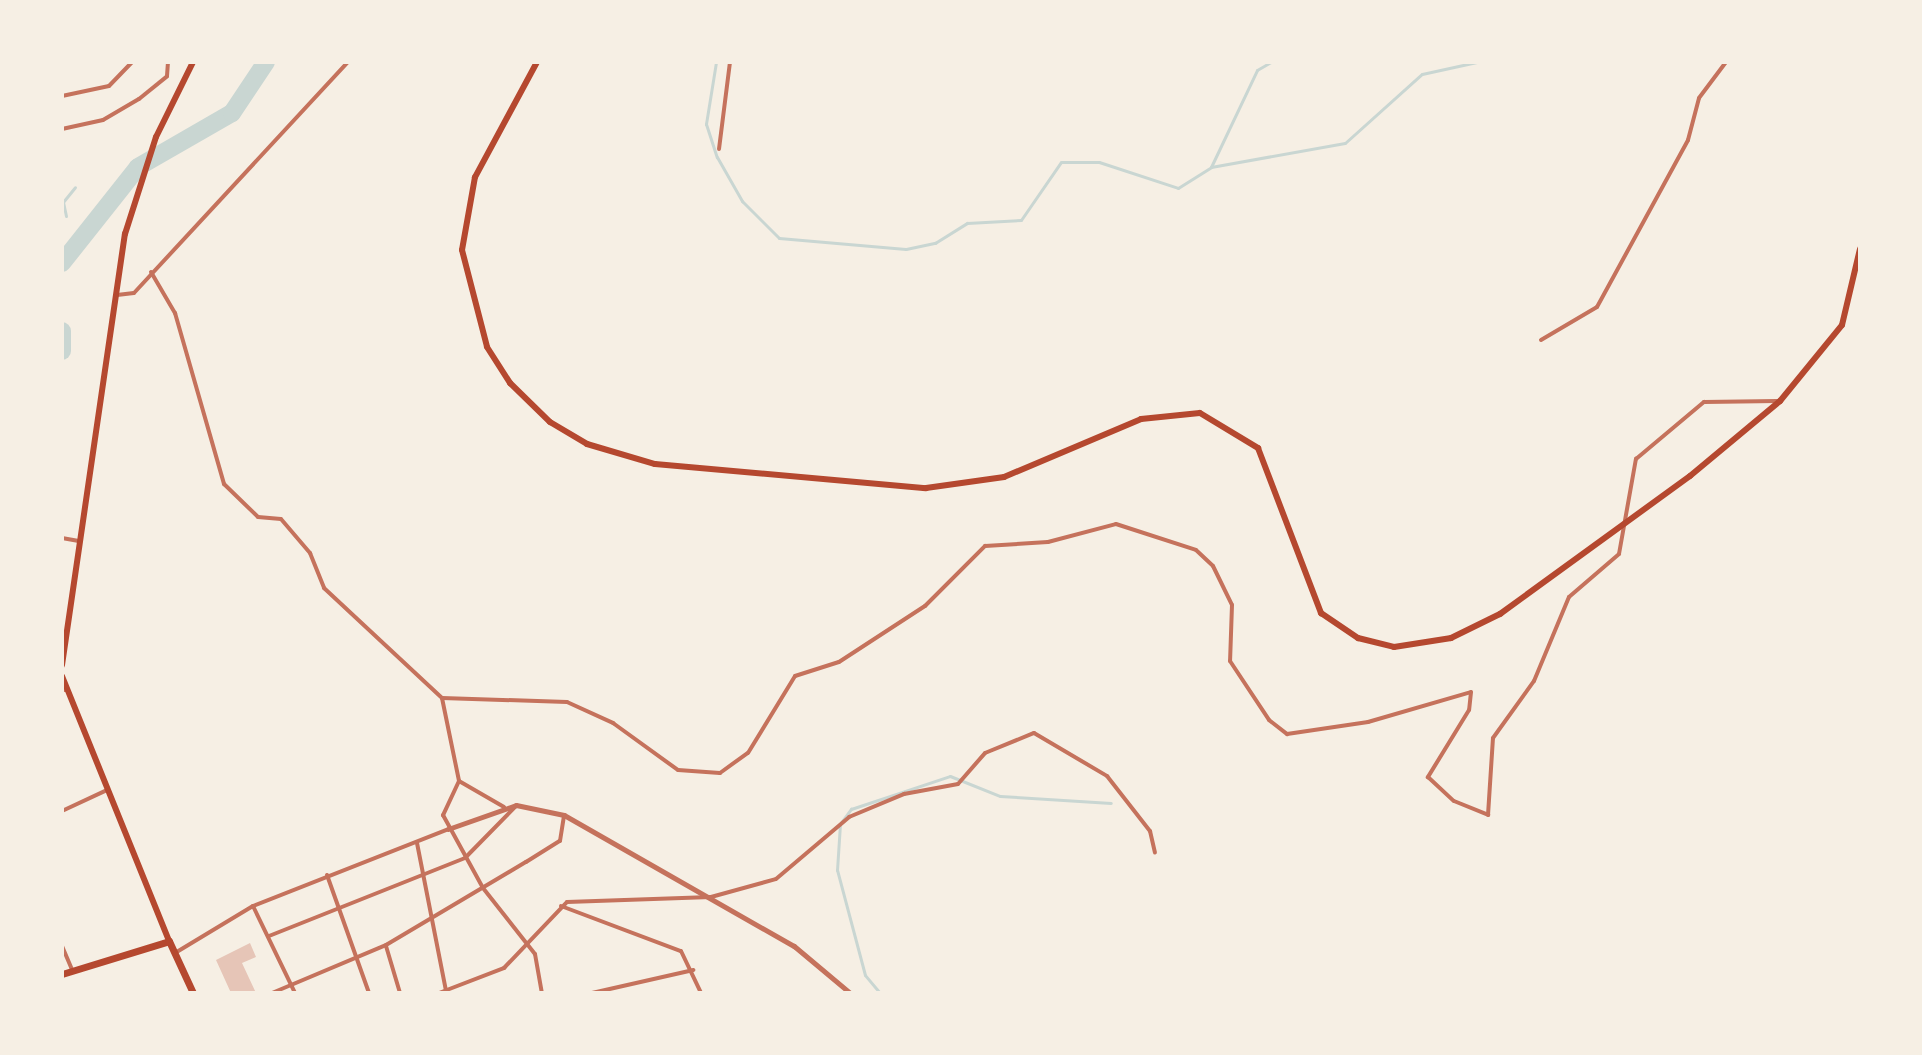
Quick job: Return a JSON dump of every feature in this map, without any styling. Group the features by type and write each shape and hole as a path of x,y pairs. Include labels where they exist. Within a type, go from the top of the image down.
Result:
{"main road":[{"path":"62,665 114,295 135,198 193,62"},
{"path":"537,62 475,177 462,238 468,293 497,364 537,411 587,444 666,465 917,488 988,481 1048,463 1157,415 1217,418 1248,438 1272,471 1298,568 1321,613 1358,638 1394,647 1470,631 1610,536 1690,476 1780,401 1842,325 1860,249"},
{"path":"62,676 63,689 193,993"},
{"path":"62,974 169,941"}],"street":[{"path":"62,96 109,86 132,62"},
{"path":"62,129 103,120 139,99 167,76 168,62"},
{"path":"114,295 134,293 348,62"},
{"path":"719,149 730,62"},
{"path":"1541,340 1597,307 1688,140 1699,98 1726,62"},
{"path":"151,272 175,313 224,484 258,517 281,519 310,553 324,588 442,698 459,781 444,807 448,829 483,888 528,944 542,993"},
{"path":"442,698 567,702 613,723 678,770 720,773 748,753 795,676 839,662 925,606 985,546 1048,542 1116,524 1196,550 1213,566 1232,605 1230,661 1281,732 1304,735 1368,722 1471,692 1469,710 1428,777 1454,801 1488,815 1493,738 1534,681 1569,597 1619,554 1627,479 1636,459 1704,402 1780,401"},
{"path":"62,538 80,541"},
{"path":"439,993 490,977 528,944 561,906 577,898 711,897 776,879 849,817 904,794 958,784 985,753 1034,733 1107,776 1150,831 1155,852"},
{"path":"459,781 504,807"},
{"path":"62,811 107,790"},
{"path":"269,936 428,876 465,858 509,821 516,805"},
{"path":"175,953 253,906 504,807 516,805 564,815 711,897 794,946 850,993"},
{"path":"272,993 386,945 483,888 560,841 564,815"},
{"path":"416,842 428,876 431,916 446,992"},
{"path":"327,875 369,993"},
{"path":"253,906 295,993"},
{"path":"561,906 673,946 693,970 701,993"},
{"path":"386,945 400,993"},
{"path":"62,946 72,970"},
{"path":"592,993 693,970"}],"building":[{"path":"250,943 256,957 242,963 256,993 231,993 216,960"}],"waterway":[{"path":"62,263 138,167 232,113 266,62"},
{"path":"716,62 706,124 717,157 742,201 779,238 906,249 935,243 967,223 1021,220 1061,162 1099,162 1178,188 1211,167 1345,143 1422,74 1477,62"},
{"path":"1211,167 1257,70 1271,62"},
{"path":"66,216 63,202 75,187"},
{"path":"62,331 62,351"},
{"path":"880,993 865,975 837,870 840,824 851,809 950,776 1000,796 1111,803"}]}
